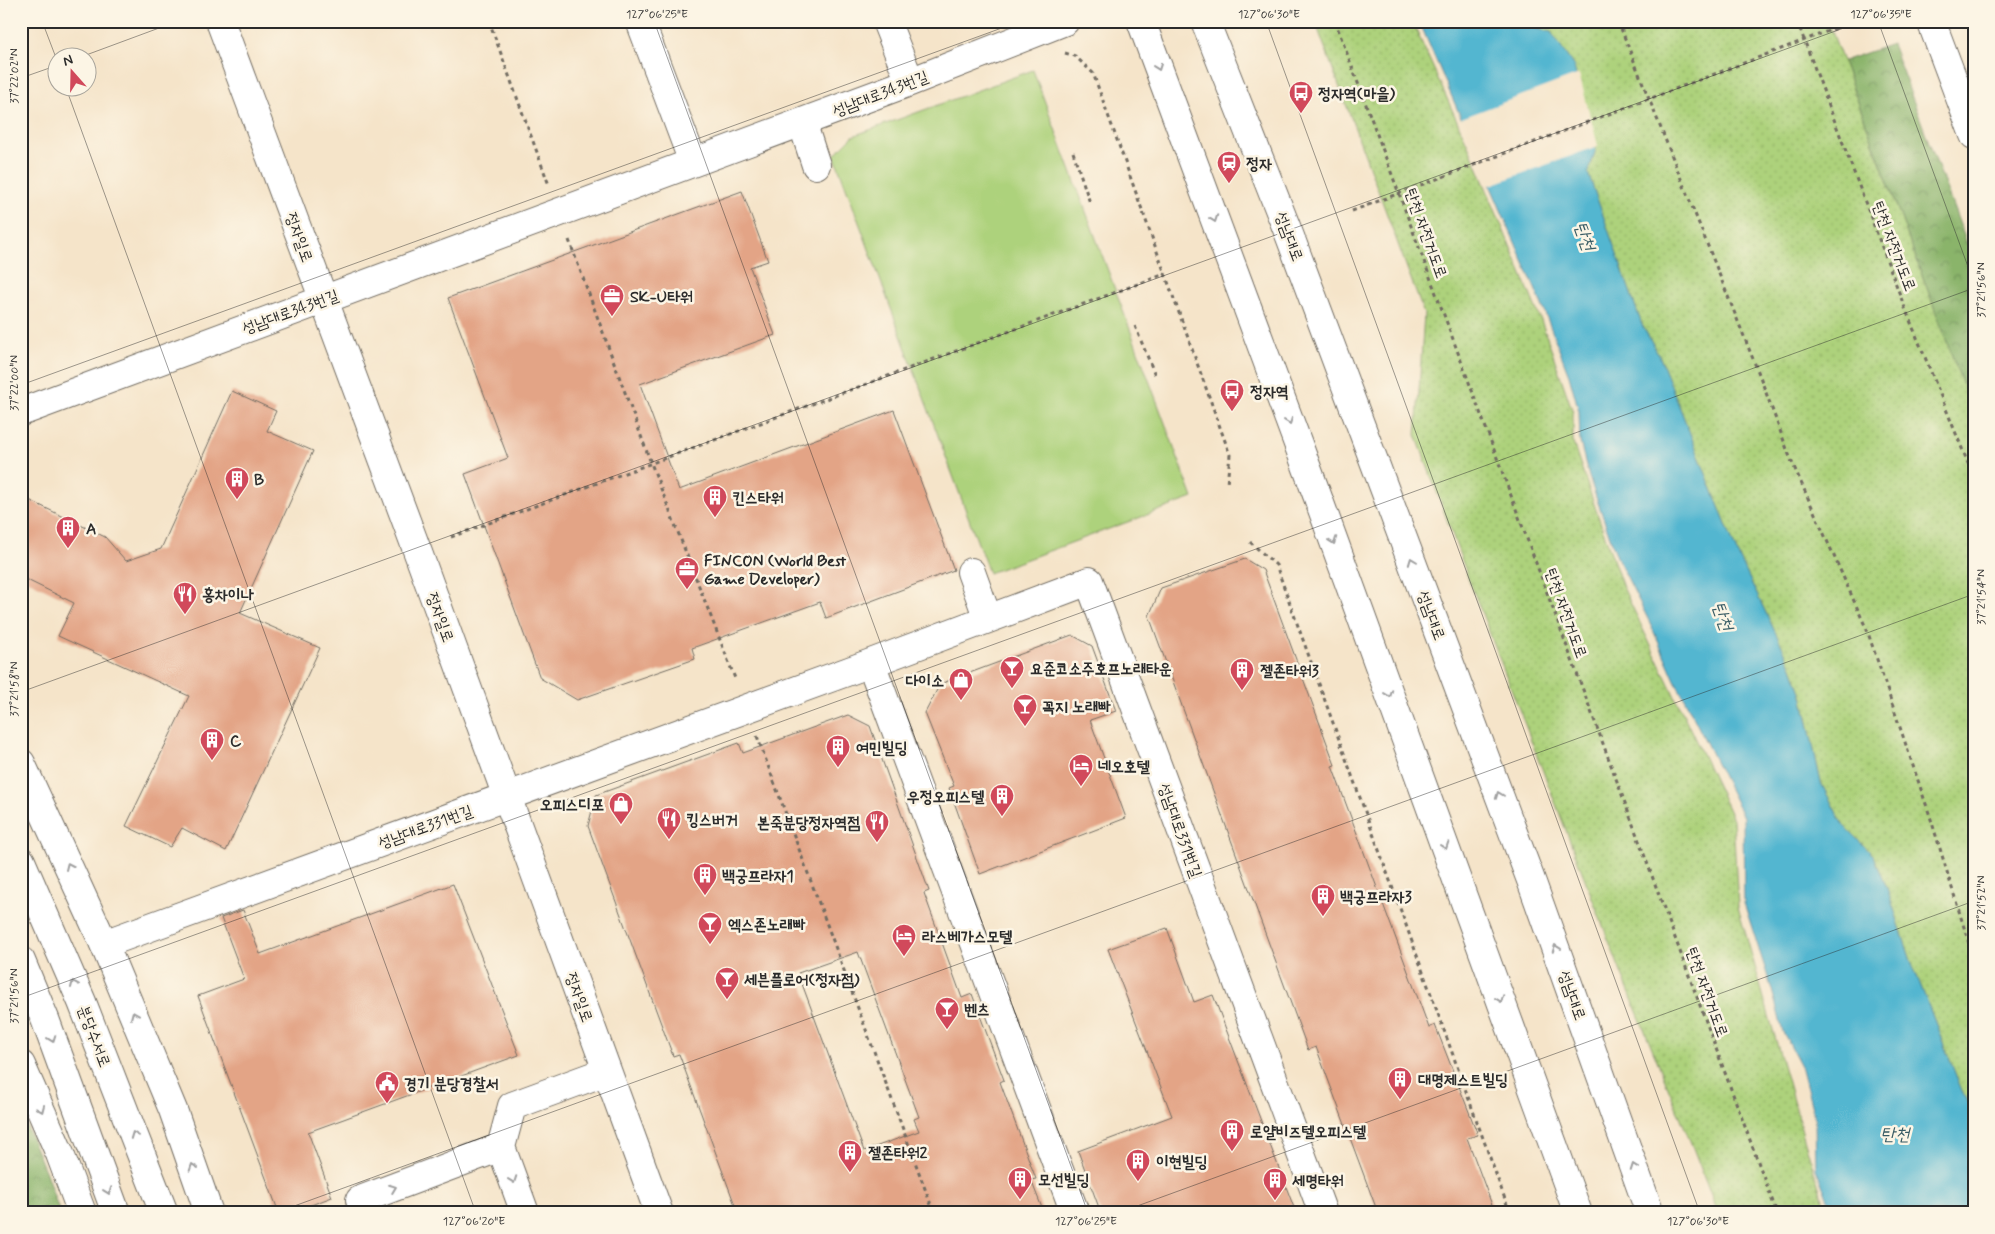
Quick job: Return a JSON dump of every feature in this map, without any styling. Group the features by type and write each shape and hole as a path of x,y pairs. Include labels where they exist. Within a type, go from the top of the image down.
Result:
{"main road":[{"name":"정자일로","path":"220,21 659,1213"},
{"path":"640,21 693,162"},
{"path":"886,21 910,82"},
{"name":"성남대로343번길","path":"21,412 910,82 1065,21"},
{"path":"1141,21 1320,504 1578,1213"},
{"name":"성남대로","path":"1205,21 1289,234 1522,855 1650,1213"},
{"path":"1931,21 1974,135"},
{"path":"802,122 816,165"},
{"path":"971,572 988,619"},
{"name":"성남대로331번길","path":"104,944 871,663 1089,581 1323,1213"},
{"path":"871,663 1075,1213"},
{"path":"21,763 104,944 173,1110 209,1213"},
{"name":"분당수서로","path":"21,861 82,1002 164,1213"},
{"path":"21,961 45,1019 116,1213"},
{"path":"21,1065 60,1154 82,1213"},
{"path":"525,1213 501,1146 512,1106 607,1072"},
{"path":"364,1213 360,1200 501,1146"}],"path":[{"path":"489,21 651,463 747,708 934,1213"},
{"name":"탄천 자전거도로","path":"1335,21 1776,1213"},
{"path":"1618,21 1759,374 1791,460 1867,630 1930,816 1974,960"},
{"name":"탄천 자전거도로","path":"1797,21 1903,303 1974,478"},
{"path":"1352,211 1855,21"},
{"path":"1064,53 1075,56 1093,73 1230,455 1227,484"},
{"path":"1073,152 1090,203"},
{"path":"451,538 1165,274"},
{"path":"1135,326 1155,375"},
{"path":"1250,542 1276,565 1510,1213"}],"green space":[{"path":"1315,21 1412,21 1472,154 1542,323 1573,412 1573,443 1622,585 1733,819 1738,907 1827,1213 1718,1213 1622,975 1469,580 1416,435 1424,314"},
{"path":"1526,21 1828,21 1974,415 1974,1115 1964,1096 1911,961 1888,891 1874,856 1843,825 1821,783 1802,695 1792,667 1738,555 1659,355 1642,325 1588,173 1596,149 1551,33 1529,27"},
{"path":"1892,44 1974,262 1974,415 1843,61"},
{"path":"1033,70 1193,498 989,573 834,155 853,136"},
{"path":"21,1113 46,1173 60,1213 21,1213"}],"water":[{"name":"탄천","path":"1419,21 1526,21 1529,27 1551,32 1574,67 1596,149 1588,173 1642,325 1659,355 1738,555 1792,667 1802,695 1821,783 1843,825 1874,856 1888,891 1911,961 1964,1096 1974,1115 1974,1213 1833,1213 1816,1169 1815,1120 1801,1066 1783,1032 1772,990 1744,903 1743,817 1617,557 1589,477 1580,442 1579,411 1569,375 1540,300"}],"pier":[{"path":"1579,74 1598,146 1488,186 1459,119"}],"building":[{"path":"742,191 768,261 750,267 775,335 640,384 679,490 894,410 954,570 826,618 820,602 692,648 695,659 577,700 540,678 465,474 508,458 448,298"},
{"path":"232,391 276,411 267,431 313,451 240,613 320,648 226,851 182,828 170,847 126,826 189,696 58,636 74,603 21,577 21,496 105,537 126,561 161,549"},
{"path":"1245,559 1263,570 1335,765 1332,766 1429,1028 1435,1025 1478,1135 1467,1138 1495,1213 1378,1213 1316,1047 1308,1050 1149,616 1161,588"},
{"path":"1072,635 1092,646 1116,711 1090,720 1126,818 980,874 949,788 954,786 925,713 940,684"},
{"path":"848,715 870,726 929,891 924,893 962,998 972,994 1004,1080 1000,1082 1036,1179 1031,1180 1044,1213 738,1213 679,1054 673,1056 588,826 596,795 739,743 743,753","holes":["858,952 919,1117 914,1119 919,1131 864,1151 798,973"]},
{"path":"453,884 519,1055 308,1132 332,1197 290,1213 279,1213 198,996 244,979 221,918 243,910 260,954"},
{"path":"1167,928 1194,1002 1213,995 1296,1213 1101,1213 1078,1151 1172,1116 1108,949"}],"place":[{"name":"정자역(마을)","path":"1301,114"},
{"name":"정자","path":"1229,184"},
{"name":"SK-U타워","path":"612,317"},
{"name":"정자역","path":"1232,412"},
{"name":"B","path":"237,500"},
{"name":"킨스타워","path":"715,518"},
{"name":"A","path":"68,549"},
{"name":"FINCON (World Best Game Developer)","path":"687,590"},
{"name":"홍차이나","path":"185,615"},
{"name":"요준코소주호프노래타운","path":"1012,689"},
{"name":"젤존타워3","path":"1242,691"},
{"name":"다이소","path":"961,701"},
{"name":"꼭지 노래빠","path":"1025,727"},
{"name":"C","path":"212,761"},
{"name":"여민빌딩","path":"838,768"},
{"name":"네오호텔","path":"1081,787"},
{"name":"우정오피스텔","path":"1002,817"},
{"name":"오피스디포","path":"621,825"},
{"name":"킹스버거","path":"669,840"},
{"name":"본죽분당정자역점","path":"877,843"},
{"name":"백궁프라자1","path":"705,896"},
{"name":"백궁프라자3","path":"1323,917"},
{"name":"엑스존노래빠","path":"710,945"},
{"name":"라스베가스모텔","path":"904,957"},
{"name":"세븐플로어(정자점)","path":"727,1000"},
{"name":"벤츠","path":"947,1030"},
{"name":"대명제스트빌딩","path":"1400,1100"},
{"name":"경기 분당경찰서","path":"387,1104"},
{"name":"로얄비즈텔오피스텔","path":"1232,1152"},
{"name":"젤존타워2","path":"850,1173"},
{"name":"이현빌딩","path":"1138,1182"},
{"name":"모선빌딩","path":"1020,1200"},
{"name":"세명타워","path":"1275,1201"}]}
